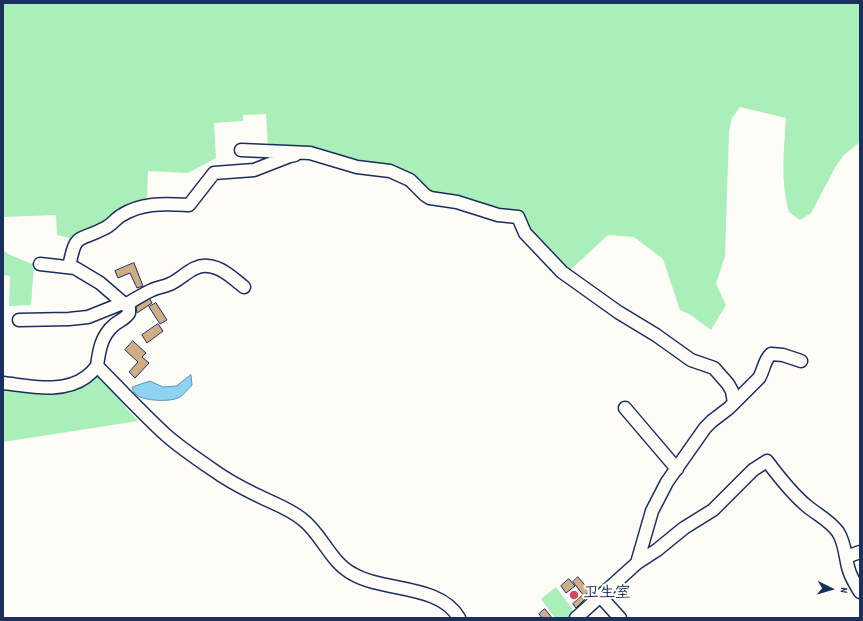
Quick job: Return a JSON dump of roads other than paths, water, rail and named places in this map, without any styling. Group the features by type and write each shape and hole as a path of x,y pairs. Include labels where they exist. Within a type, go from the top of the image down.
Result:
{"street":[{"path":"241,150 308,153 357,167 390,171 399,174 412,182 430,198 457,202 498,215 518,217 525,233 562,272 618,312 656,335 691,360 714,368 728,384 732,391 734,403"},
{"path":"69,267 73,247 76,242 83,237 106,228 123,214 150,204 189,205 214,173 254,170 290,156 308,153"},
{"path":"3,383 40,387 64,387 76,383 86,377 97,366 99,347 112,326 125,318 129,313 129,308 100,283 75,268 40,264"},
{"path":"19,320 88,317 124,304 140,297 150,290 170,284 194,269 204,266 214,267 224,272 244,287"},
{"path":"637,563 650,517 667,482 705,428 734,403 759,378 767,358 771,354 783,355 801,361"},
{"path":"97,366 151,421 191,454 239,486 292,512 304,520 339,563 349,572 364,580 437,598 451,607 459,618"},
{"path":"625,408 677,469"},
{"path":"576,618 637,563 657,550 680,531 713,510 753,470 767,461 798,498 834,527 842,540 851,576 860,592"},
{"path":"846,557 860,552"},
{"path":"600,596 620,618"}],"water":[{"path":"191,375 192,385 182,396 174,399 145,399 136,394 132,387 150,381 163,387 176,386"}],"place":[{"name":"卫生室","path":"574,595"}]}
